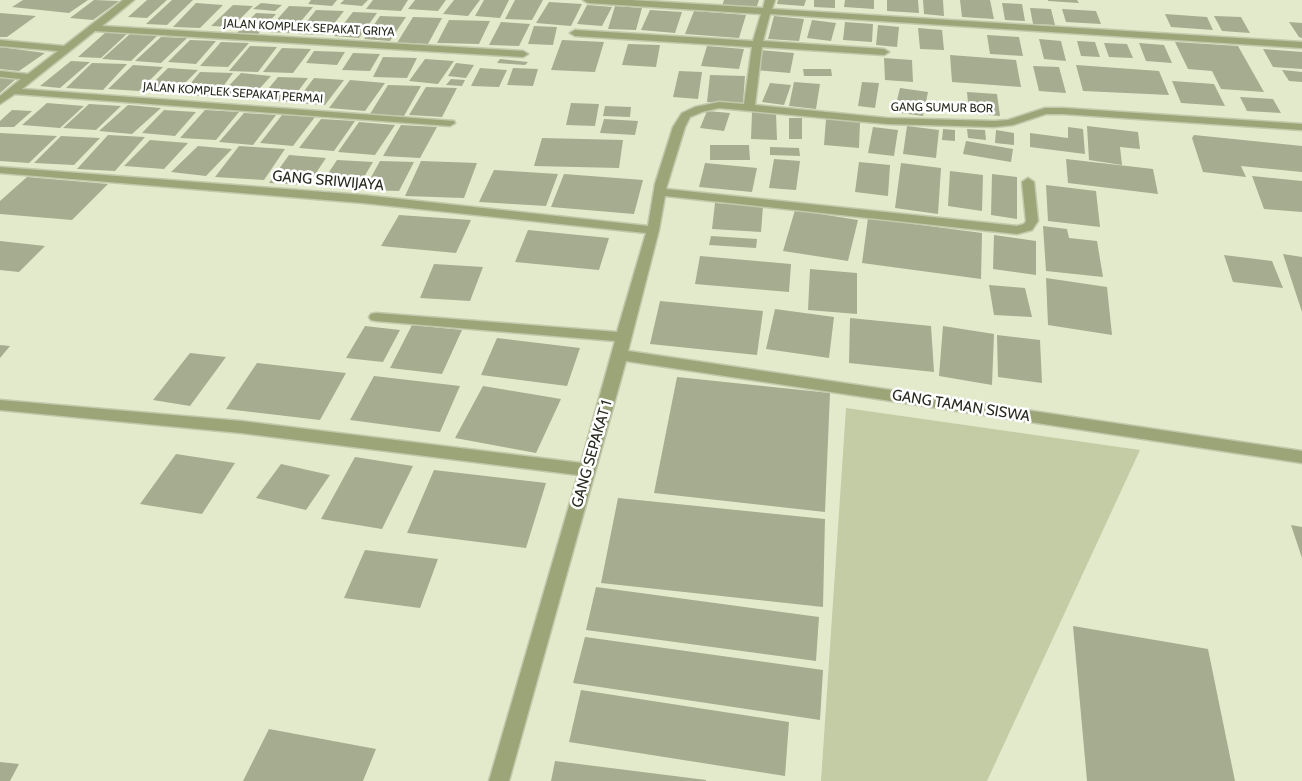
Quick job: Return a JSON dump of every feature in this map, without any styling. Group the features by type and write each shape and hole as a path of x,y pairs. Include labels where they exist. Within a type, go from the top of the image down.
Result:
{"street":[{"path":"0,102 129,0"},
{"path":"588,0 1302,45"},
{"path":"749,108 757,44 770,0"},
{"name":"JALAN KOMPLEK SEPAKAT GRIYA","path":"94,28 523,54"},
{"path":"575,33 884,52"},
{"path":"0,43 68,49"},
{"path":"0,74 30,77"},
{"name":"JALAN KOMPLEK SEPAKAT PERMAI","path":"13,91 450,122"},
{"name":"GANG SUMUR BOR","path":"679,126 686,116 698,109 719,105 887,121 994,124 1009,122 1045,111 1063,111 1302,128"},
{"name":"GANG SEPAKAT 1","path":"499,781 620,355 623,337 653,230 660,192 679,126"},
{"name":"GANG SRIWIJAYA","path":"0,170 363,199 653,230"},
{"path":"660,192 1018,230 1028,227 1032,221 1028,182"},
{"path":"376,317 623,337"},
{"name":"GANG TAMAN SISWA","path":"620,355 1302,457"},
{"path":"0,405 241,427 587,470"}],"green space":[{"path":"846,408 1140,450 987,781 821,781"}],"building":[{"path":"23,0 88,0 69,13 12,7"},
{"path":"94,0 119,1 93,20 70,18"},
{"path":"147,0 167,0 147,18 128,17"},
{"path":"172,0 193,0 167,25 146,24"},
{"path":"311,0 337,0 332,6 308,4"},
{"path":"344,0 368,0 362,6 340,4"},
{"path":"373,0 408,0 401,11 366,9"},
{"path":"415,0 446,0 438,11 408,9"},
{"path":"454,0 480,0 468,16 443,14"},
{"path":"484,0 509,0 500,18 475,16"},
{"path":"515,0 543,0 532,20 505,19"},
{"path":"724,0 759,0 756,9 722,6"},
{"path":"778,0 806,0 804,6 777,4"},
{"path":"814,0 835,0 835,8 814,7"},
{"path":"845,0 874,0 874,9 844,7"},
{"path":"887,0 918,0 919,13 887,11"},
{"path":"923,0 943,0 944,16 924,14"},
{"path":"960,0 990,0 994,19 962,17"},
{"path":"1077,0 1079,3 1048,1"},
{"path":"549,2 582,4 571,26 536,23"},
{"path":"196,3 223,5 200,28 173,27"},
{"path":"261,3 282,5 275,11 253,9"},
{"path":"1002,3 1022,4 1025,21 1005,20"},
{"path":"233,5 253,6 232,27 211,26"},
{"path":"587,5 612,7 602,26 577,24"},
{"path":"289,6 313,7 291,33 266,32"},
{"path":"615,6 642,8 636,30 608,29"},
{"path":"1030,8 1051,9 1055,25 1033,24"},
{"path":"1062,9 1096,11 1101,24 1066,22"},
{"path":"316,10 344,11 325,35 297,34"},
{"path":"650,10 682,12 675,33 641,30"},
{"path":"694,11 746,15 739,38 685,34"},
{"path":"353,12 377,13 359,38 334,36"},
{"path":"0,13 36,16 7,37 0,37"},
{"path":"256,13 276,14 258,34 237,33"},
{"path":"1165,14 1207,17 1213,30 1171,27"},
{"path":"380,16 406,17 390,41 364,39"},
{"path":"774,16 804,19 799,41 768,39"},
{"path":"1214,16 1241,17 1250,33 1222,31"},
{"path":"413,17 442,18 428,44 397,43"},
{"path":"449,20 490,21 479,44 437,43"},
{"path":"812,20 836,23 831,41 807,38"},
{"path":"501,22 530,24 519,46 489,45"},
{"path":"845,22 873,24 872,42 843,40"},
{"path":"1289,22 1302,23 1302,38 1299,37"},
{"path":"878,25 899,27 897,47 876,45"},
{"path":"534,26 557,27 553,45 528,44"},
{"path":"918,28 942,30 944,50 920,49"},
{"path":"106,32 128,33 101,58 78,57"},
{"path":"131,33 158,35 131,61 102,59"},
{"path":"987,35 1019,37 1023,56 990,54"},
{"path":"161,37 187,38 161,63 135,61"},
{"path":"1039,39 1061,41 1066,61 1044,59"},
{"path":"190,40 216,41 196,64 168,62"},
{"path":"562,40 604,42 595,72 551,70"},
{"path":"1077,41 1095,42 1100,57 1081,56"},
{"path":"221,42 249,43 228,67 200,66"},
{"path":"1175,42 1238,46 1264,92 1221,89 1212,71 1188,69"},
{"path":"1104,43 1127,44 1133,58 1109,57"},
{"path":"1139,43 1164,45 1172,63 1146,61"},
{"path":"628,44 660,45 656,67 622,65"},
{"path":"250,46 277,47 258,72 229,71"},
{"path":"707,46 744,49 739,69 701,66"},
{"path":"0,47 45,53 19,71 0,69"},
{"path":"282,48 311,49 293,73 263,72"},
{"path":"1263,49 1302,52 1302,69 1273,67"},
{"path":"760,50 794,53 790,73 755,70"},
{"path":"314,51 345,52 337,65 306,63"},
{"path":"353,53 380,54 370,71 342,70"},
{"path":"950,55 1016,60 1021,87 952,82"},
{"path":"383,57 417,58 407,78 373,77"},
{"path":"884,58 912,60 913,82 885,80"},
{"path":"425,59 454,61 438,84 409,81"},
{"path":"500,59 528,62 525,65 497,63"},
{"path":"71,61 90,62 60,88 40,86"},
{"path":"92,63 127,64 103,90 66,88"},
{"path":"456,63 474,65 466,78 448,76"},
{"path":"133,65 163,67 139,91 108,89"},
{"path":"1076,65 1159,71 1169,95 1083,91"},
{"path":"1033,66 1059,67 1066,93 1039,91"},
{"path":"168,68 198,70 175,93 145,91"},
{"path":"480,68 507,70 499,87 471,86"},
{"path":"513,68 538,69 533,86 507,85"},
{"path":"803,69 831,69 832,76 804,76"},
{"path":"1282,70 1302,72 1302,82 1289,81"},
{"path":"679,71 702,72 698,99 673,97"},
{"path":"200,72 233,73 216,96 181,95"},
{"path":"241,73 271,76 252,97 221,94"},
{"path":"710,75 745,76 743,103 707,102"},
{"path":"0,77 17,78 0,93"},
{"path":"278,77 308,78 290,102 259,100"},
{"path":"314,78 344,80 325,105 295,103"},
{"path":"451,79 465,80 462,86 446,85"},
{"path":"350,80 385,83 365,111 329,108"},
{"path":"1172,81 1214,84 1225,106 1181,103"},
{"path":"794,82 820,84 816,109 789,106"},
{"path":"862,82 879,83 875,108 858,106"},
{"path":"770,83 791,85 784,105 762,102"},
{"path":"388,85 421,86 404,116 370,114"},
{"path":"426,87 457,88 442,117 409,115"},
{"path":"900,88 928,92 923,116 894,112"},
{"path":"967,92 997,94 1000,116 969,113"},
{"path":"1240,97 1273,99 1281,113 1247,111"},
{"path":"47,103 84,106 60,128 22,125"},
{"path":"571,103 599,104 595,126 566,125"},
{"path":"89,104 121,106 96,130 63,128"},
{"path":"128,105 161,108 132,134 99,131"},
{"path":"605,106 631,107 630,117 603,116"},
{"path":"12,110 32,111 14,127 0,127 0,121"},
{"path":"164,110 196,112 175,136 142,133"},
{"path":"205,110 239,112 216,140 180,138"},
{"path":"707,111 730,113 724,131 700,128"},
{"path":"752,112 776,113 777,140 751,139"},
{"path":"244,113 276,115 253,145 219,142"},
{"path":"282,115 315,117 293,146 260,143"},
{"path":"789,118 802,118 802,139 789,139"},
{"path":"321,119 355,121 334,151 299,148"},
{"path":"604,119 638,121 635,135 600,133"},
{"path":"826,119 860,122 859,148 824,145"},
{"path":"359,122 395,125 375,155 338,152"},
{"path":"401,125 437,127 420,158 383,156"},
{"path":"907,126 939,130 936,158 903,154"},
{"path":"1087,126 1138,132 1140,149 1120,147 1122,165 1089,160"},
{"path":"873,127 898,130 894,156 868,153"},
{"path":"1068,127 1083,129 1085,154 1030,147 1030,133 1068,138"},
{"path":"943,129 955,130 955,141 942,140"},
{"path":"967,129 985,130 986,140 968,138"},
{"path":"996,130 1014,133 1014,145 995,143"},
{"path":"0,133 57,136 29,163 0,161"},
{"path":"108,135 145,137 115,171 77,169"},
{"path":"1194,135 1302,146 1302,172 1241,166 1246,177 1203,172 1192,138"},
{"path":"61,136 100,138 74,165 34,163"},
{"path":"542,138 623,140 619,168 534,166"},
{"path":"150,140 188,143 164,169 124,166"},
{"path":"966,141 1013,149 1011,162 963,154"},
{"path":"710,145 749,145 750,160 710,160"},
{"path":"198,146 232,149 206,176 171,172"},
{"path":"239,146 285,149 264,180 215,177"},
{"path":"770,147 799,148 800,156 770,155"},
{"path":"289,155 326,158 308,185 269,183"},
{"path":"774,159 800,161 796,190 769,188"},
{"path":"1066,159 1153,169 1158,194 1068,183"},
{"path":"337,160 373,162 358,187 321,184"},
{"path":"380,161 414,162 399,191 364,190"},
{"path":"421,161 477,163 464,198 405,196"},
{"path":"859,162 890,165 888,196 855,192"},
{"path":"705,163 757,168 752,192 699,187"},
{"path":"901,163 941,168 938,214 895,208"},
{"path":"494,170 558,174 546,206 479,202"},
{"path":"950,171 983,175 982,211 948,206"},
{"path":"564,174 643,180 634,214 551,207"},
{"path":"992,174 1017,177 1017,219 991,215"},
{"path":"1252,176 1302,181 1302,212 1264,209"},
{"path":"27,177 108,184 72,220 0,214 0,201"},
{"path":"1046,185 1096,191 1100,227 1048,221"},
{"path":"715,203 763,206 761,232 712,229"},
{"path":"795,210 858,220 848,261 783,251"},
{"path":"399,215 471,220 456,253 381,246"},
{"path":"868,218 982,233 981,279 862,263"},
{"path":"1043,226 1067,229 1069,238 1097,241 1103,277 1046,271"},
{"path":"528,230 609,238 599,270 515,262"},
{"path":"994,235 1036,241 1036,275 993,269"},
{"path":"711,236 757,239 756,248 709,245"},
{"path":"0,241 45,246 19,272 0,270"},
{"path":"1283,254 1302,257 1302,312"},
{"path":"1224,255 1272,261 1283,288 1233,282"},
{"path":"700,256 791,264 789,292 695,284"},
{"path":"434,264 483,267 470,301 420,298"},
{"path":"810,269 857,273 857,314 808,310"},
{"path":"1046,278 1107,287 1112,335 1048,325"},
{"path":"989,285 1025,288 1032,317 994,315"},
{"path":"660,301 763,311 757,355 650,344"},
{"path":"775,309 834,317 829,358 766,349"},
{"path":"850,318 931,326 934,372 849,363"},
{"path":"412,325 462,330 442,374 390,368"},
{"path":"365,326 400,330 383,362 346,358"},
{"path":"943,326 994,334 992,385 939,376"},
{"path":"997,335 1040,340 1042,383 998,377"},
{"path":"497,338 580,348 567,386 481,375"},
{"path":"0,345 10,346 0,358"},
{"path":"190,353 226,357 190,406 153,400"},
{"path":"257,363 346,373 320,420 226,409"},
{"path":"374,376 460,386 440,432 350,420"},
{"path":"677,377 830,393 825,512 654,493"},
{"path":"483,386 561,399 536,453 455,438"},
{"path":"176,454 235,463 202,514 140,504"},
{"path":"355,457 413,466 382,529 321,519"},
{"path":"281,464 330,475 306,510 256,498"},
{"path":"434,470 546,483 526,548 407,533"},
{"path":"618,498 825,519 823,607 601,583"},
{"path":"1291,525 1302,527 1302,558"},
{"path":"365,550 438,559 420,608 344,598"},
{"path":"596,587 819,617 816,661 586,630"},
{"path":"1073,626 1208,649 1235,781 1087,781"},
{"path":"585,637 823,670 820,720 573,683"},
{"path":"581,690 789,722 785,776 569,742"},
{"path":"269,729 376,749 363,781 243,781"},
{"path":"555,761 706,780 706,781 551,781"},
{"path":"0,762 19,764 10,781 0,781"}]}
